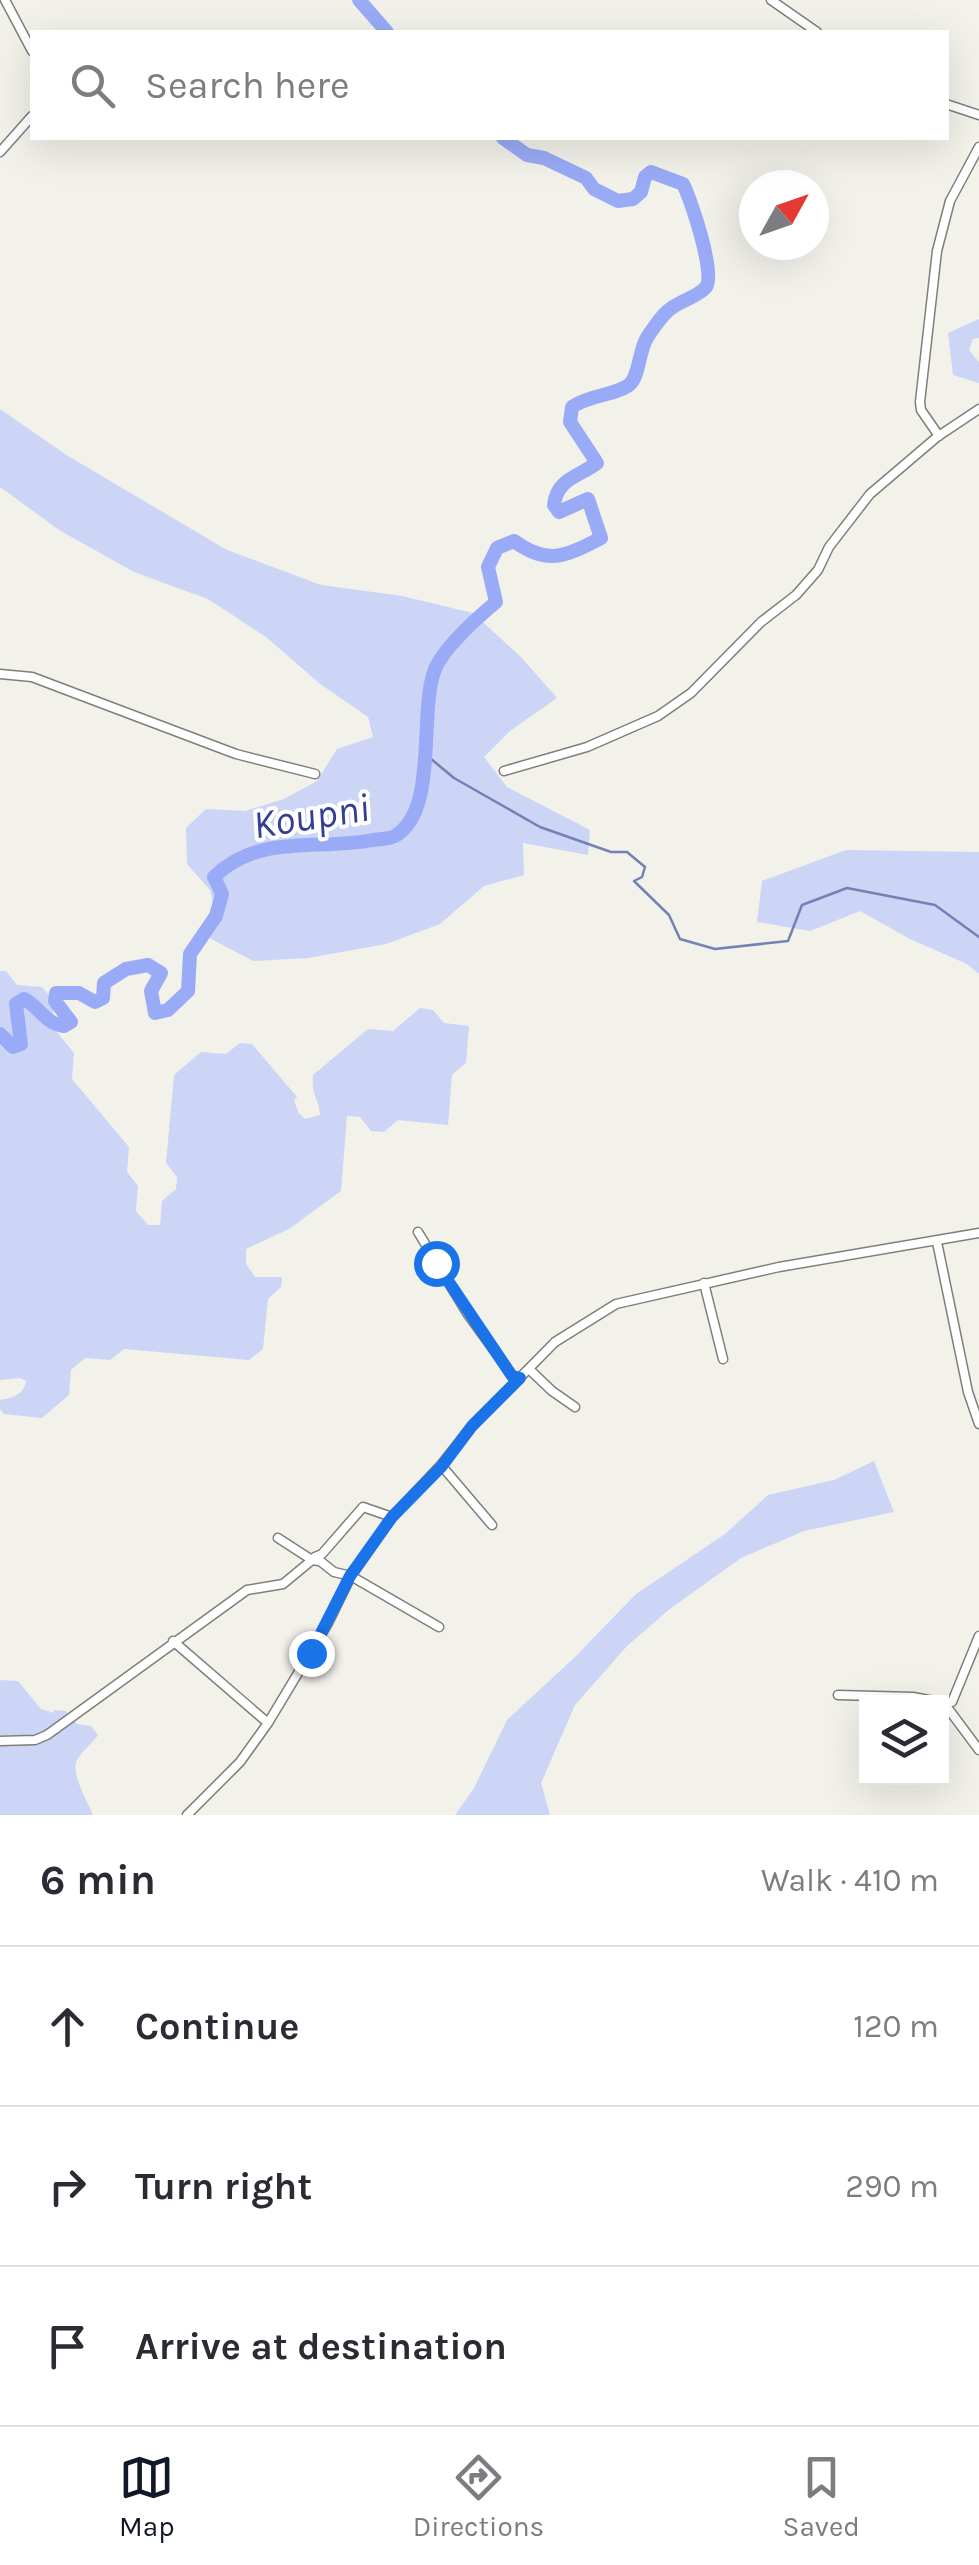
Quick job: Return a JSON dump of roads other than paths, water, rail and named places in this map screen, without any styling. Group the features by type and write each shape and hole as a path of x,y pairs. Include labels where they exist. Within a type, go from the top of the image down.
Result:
{"street":[{"path":"6,0 30,47"},
{"path":"770,0 813,30"},
{"path":"949,105 979,115"},
{"path":"0,152 30,118"},
{"path":"939,436 921,410 920,402 937,251 950,201 979,147"},
{"path":"504,771 587,747 658,716 691,694 761,622 796,595 870,494 939,436 979,409"},
{"path":"0,674 32,677 236,754 315,774"},
{"path":"418,1232 467,1313 512,1376 520,1378"},
{"path":"188,1815 240,1762 268,1723 328,1625 350,1576 392,1517 442,1466 472,1426 556,1342 616,1304 704,1283 979,1233"},
{"path":"936,1242 968,1392 979,1424"},
{"path":"704,1283 723,1359"},
{"path":"529,1368 575,1407"},
{"path":"442,1466 492,1526"},
{"path":"0,1740 35,1740 47,1735 247,1590 283,1584 322,1554 362,1506 392,1517"},
{"path":"278,1538 440,1627"},
{"path":"949,1702 979,1636"},
{"path":"173,1642 268,1723"},
{"path":"838,1695 859,1696"},
{"path":"949,1710 979,1750"}],"waterway":[{"path":"359,0 385,30"},
{"name":"Koupni","path":"0,1034 13,1047 21,1044 16,1004 24,999 52,1022 64,1026 71,1022 55,1001 56,993 79,993 95,1002 103,998 104,983 126,969 148,965 161,973 151,991 155,1013 168,1010 188,991 190,954 216,916 222,894 214,877 231,863 269,849 395,836 409,823 423,783 435,669 454,642 496,602 488,567 497,548 514,541 537,554 557,556 601,538 588,499 559,512 554,505 564,484 597,463 570,422 572,407 629,385 645,342 659,320 706,287 708,268 701,237 683,184 651,172 645,177 641,192 633,199 618,201 594,189 586,178 544,158 527,155 506,140"},
{"path":"425,754 454,778 540,827 611,852 627,852 645,867 642,877 634,881 669,915 680,939 715,949 788,941 802,905 847,888 935,905 979,937"}]}
